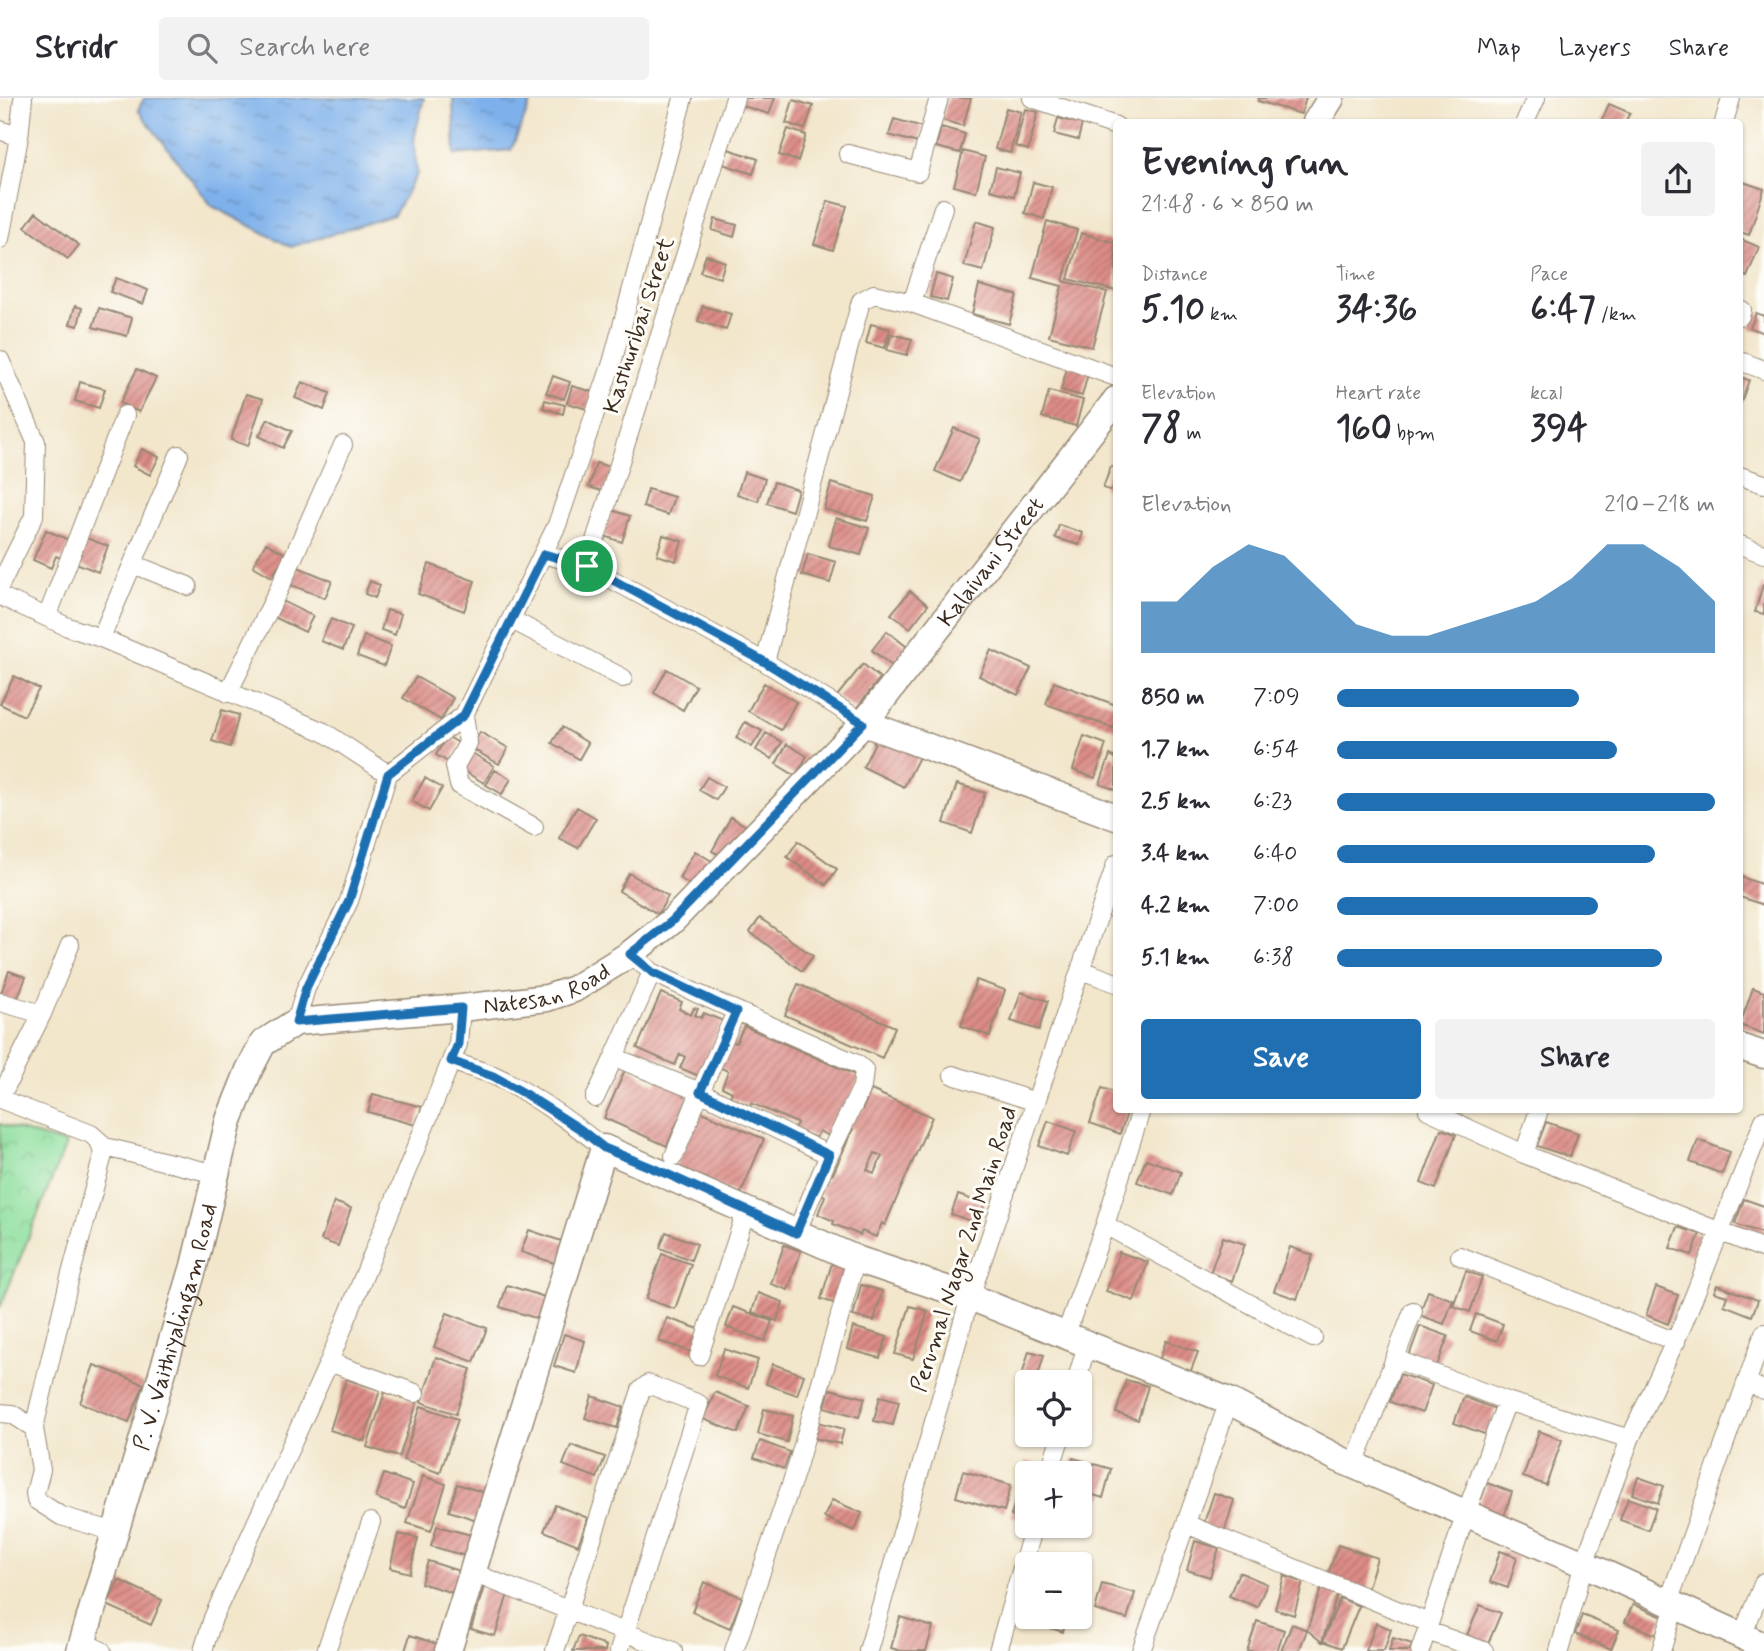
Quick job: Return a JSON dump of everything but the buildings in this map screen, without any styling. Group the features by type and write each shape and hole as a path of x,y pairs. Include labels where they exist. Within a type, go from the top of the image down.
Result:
{"street":[{"path":"0,239 19,137 23,98"},
{"path":"296,1022 306,988 349,901 388,774 464,715 558,525 611,363 683,98"},
{"name":"Kasthuribai Street","path":"587,566 735,98"},
{"path":"848,154 918,172 939,98"},
{"path":"1032,98 1113,125"},
{"path":"1318,119 1331,98"},
{"path":"1526,119 1536,98"},
{"path":"1725,119 1731,98"},
{"path":"0,130 19,137"},
{"path":"912,303 943,208"},
{"path":"765,662 861,301 874,294 912,303 1113,376"},
{"path":"0,360 36,442 34,516 0,585"},
{"path":"1743,362 1764,370"},
{"name":"Kalaivani Street","path":"863,723 1113,404"},
{"path":"47,617 125,415"},
{"path":"228,694 281,585 343,445"},
{"path":"101,638 179,456"},
{"path":"1743,477 1764,484"},
{"path":"1743,546 1764,554"},
{"path":"544,554 587,566 765,662 863,723 1113,816"},
{"path":"133,564 188,586"},
{"path":"0,596 228,694 324,732 388,774"},
{"path":"512,620 624,678"},
{"path":"464,715 468,743 455,766 459,785 534,827"},
{"name":"Natesan Road","path":"296,1022 547,998 574,989 630,954 672,921 863,723"},
{"name":"Perumal Nagar 2nd Main Road","path":"868,1651 970,1297 1113,873"},
{"path":"70,945 42,1014 0,1098 91,1134 100,1142 103,1155 34,1428 41,1470 35,1493 36,1500 61,1516 115,1532"},
{"path":"630,954 652,972 736,1012 857,1064 864,1070 862,1087 796,1233"},
{"path":"1081,970 1113,982"},
{"path":"595,1098 652,972"},
{"path":"0,1002 42,1014"},
{"path":"203,1651 213,1618 329,1362 458,1044 461,1008"},
{"path":"674,1156 736,1012"},
{"name":"P. V. Vaithiyalingam Road","path":"88,1648 115,1532 194,1266 229,1119 263,1043 296,1022"},
{"path":"1743,1047 1764,1055"},
{"path":"614,1057 700,1092 829,1155"},
{"path":"451,1061 493,1076 522,1092 580,1129 604,1148 856,1259 970,1297 1229,1401 1354,1465 1584,1564 1753,1644 1764,1581"},
{"path":"953,1075 1036,1102"},
{"path":"1076,1370 1076,1341 1105,1225 1140,1113"},
{"path":"1435,1113 1524,1154 1764,1249"},
{"path":"1524,1154 1538,1113"},
{"path":"1559,1651 1584,1564 1630,1439 1676,1342 1764,1120"},
{"path":"101,1146 216,1174"},
{"path":"448,1651 604,1148"},
{"path":"699,1356 746,1211"},
{"path":"1105,1225 1312,1338"},
{"path":"1460,1256 1676,1342"},
{"path":"734,1651 796,1470 856,1259"},
{"path":"1354,1465 1413,1311"},
{"path":"1661,1651 1671,1605 1764,1334"},
{"path":"1395,1359 1507,1401 1630,1439"},
{"path":"329,1362 415,1393"},
{"path":"1746,1383 1764,1390"},
{"path":"555,1651 641,1390 648,1384 699,1404 619,1651"},
{"path":"1141,1651 1229,1401"},
{"path":"1420,1651 1507,1401"},
{"path":"0,1413 12,1414 34,1428"},
{"path":"326,1651 371,1522"},
{"path":"1186,1524 1485,1651"},
{"path":"998,1651 1031,1538"},
{"path":"473,1573 673,1651"}],"green space":[{"path":"0,1124 66,1144 0,1308"}],"water":[{"path":"144,98 424,98 414,139 417,174 394,215 291,247 212,206 138,110"},
{"path":"453,98 533,98 511,150 455,155"}],"route":[{"path":"544,554 587,566 765,662 863,723 672,921 630,954 652,972 736,1012 700,1092 829,1155 796,1233 604,1148 580,1129 522,1092 493,1076 451,1061 458,1044 461,1008 296,1022 306,988 349,901 388,774 464,715 544,554"}]}
